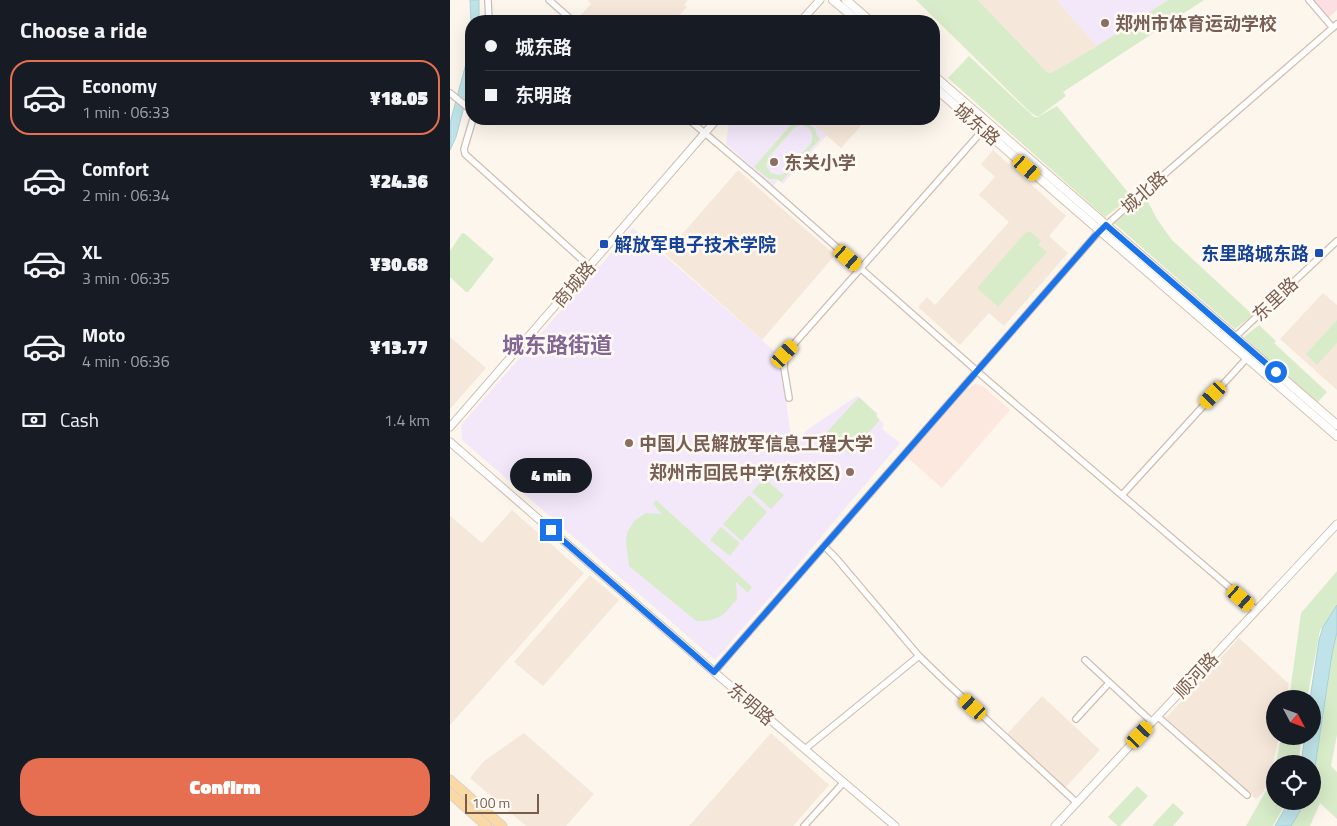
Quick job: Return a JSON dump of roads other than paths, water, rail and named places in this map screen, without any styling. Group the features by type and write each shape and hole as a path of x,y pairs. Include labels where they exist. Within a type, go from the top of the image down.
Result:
{"main road":[{"path":"833,0 851,15"},
{"path":"846,0 863,15"},
{"name":"城东路","path":"940,81 1247,358 1337,436"},
{"name":"城东路","path":"940,92 983,130 1235,337 1337,425"},
{"path":"450,780 502,826"},
{"path":"450,794 487,826"}],"street":[{"path":"488,0 489,15"},
{"path":"549,0 566,15"},
{"path":"806,15 820,0"},
{"path":"1309,0 1335,26"},
{"name":"城北路","path":"714,672 1103,228 1335,26"},
{"path":"450,92 465,105"},
{"path":"471,125 464,149 465,154 589,266"},
{"path":"695,125 977,371 1256,610"},
{"name":"商城路","path":"450,427 712,125"},
{"path":"789,398 784,368 785,354 983,130"},
{"name":"东里路","path":"1235,337 1337,241"},
{"path":"1122,495 1247,358"},
{"name":"东明路","path":"450,442 714,672 895,826"},
{"name":"顺河路","path":"1056,826 1337,524"},
{"path":"824,546 919,656 1076,804"},
{"path":"805,749 919,656"},
{"path":"1085,660 1152,722"},
{"path":"1076,719 1110,683"},
{"path":"1157,716 1247,795"},
{"path":"804,826 844,782"}],"water":[{"path":"470,0 479,0 479,15 471,15"},
{"path":"465,67 465,103 456,137 450,150 450,123"},
{"path":"1337,605 1337,632 1321,727 1321,690 1311,690 1319,640 1323,627"},
{"path":"1304,745 1318,745 1317,755 1302,755"},
{"path":"1284,810 1301,810 1291,826 1275,826"}],"place":[{"name":"郑州市体育运动学校","path":"1105,23"},
{"name":"东关小学","path":"774,162"},
{"name":"解放军电子技术学院","path":"604,244"},
{"name":"东里路城东路","path":"1319,253"},
{"name":"中国人民解放军信息工程大学","path":"629,443"},
{"name":"郑州市回民中学(东校区)","path":"850,472"}],"district":[{"name":"城东路街道","path":"557,345"}]}
